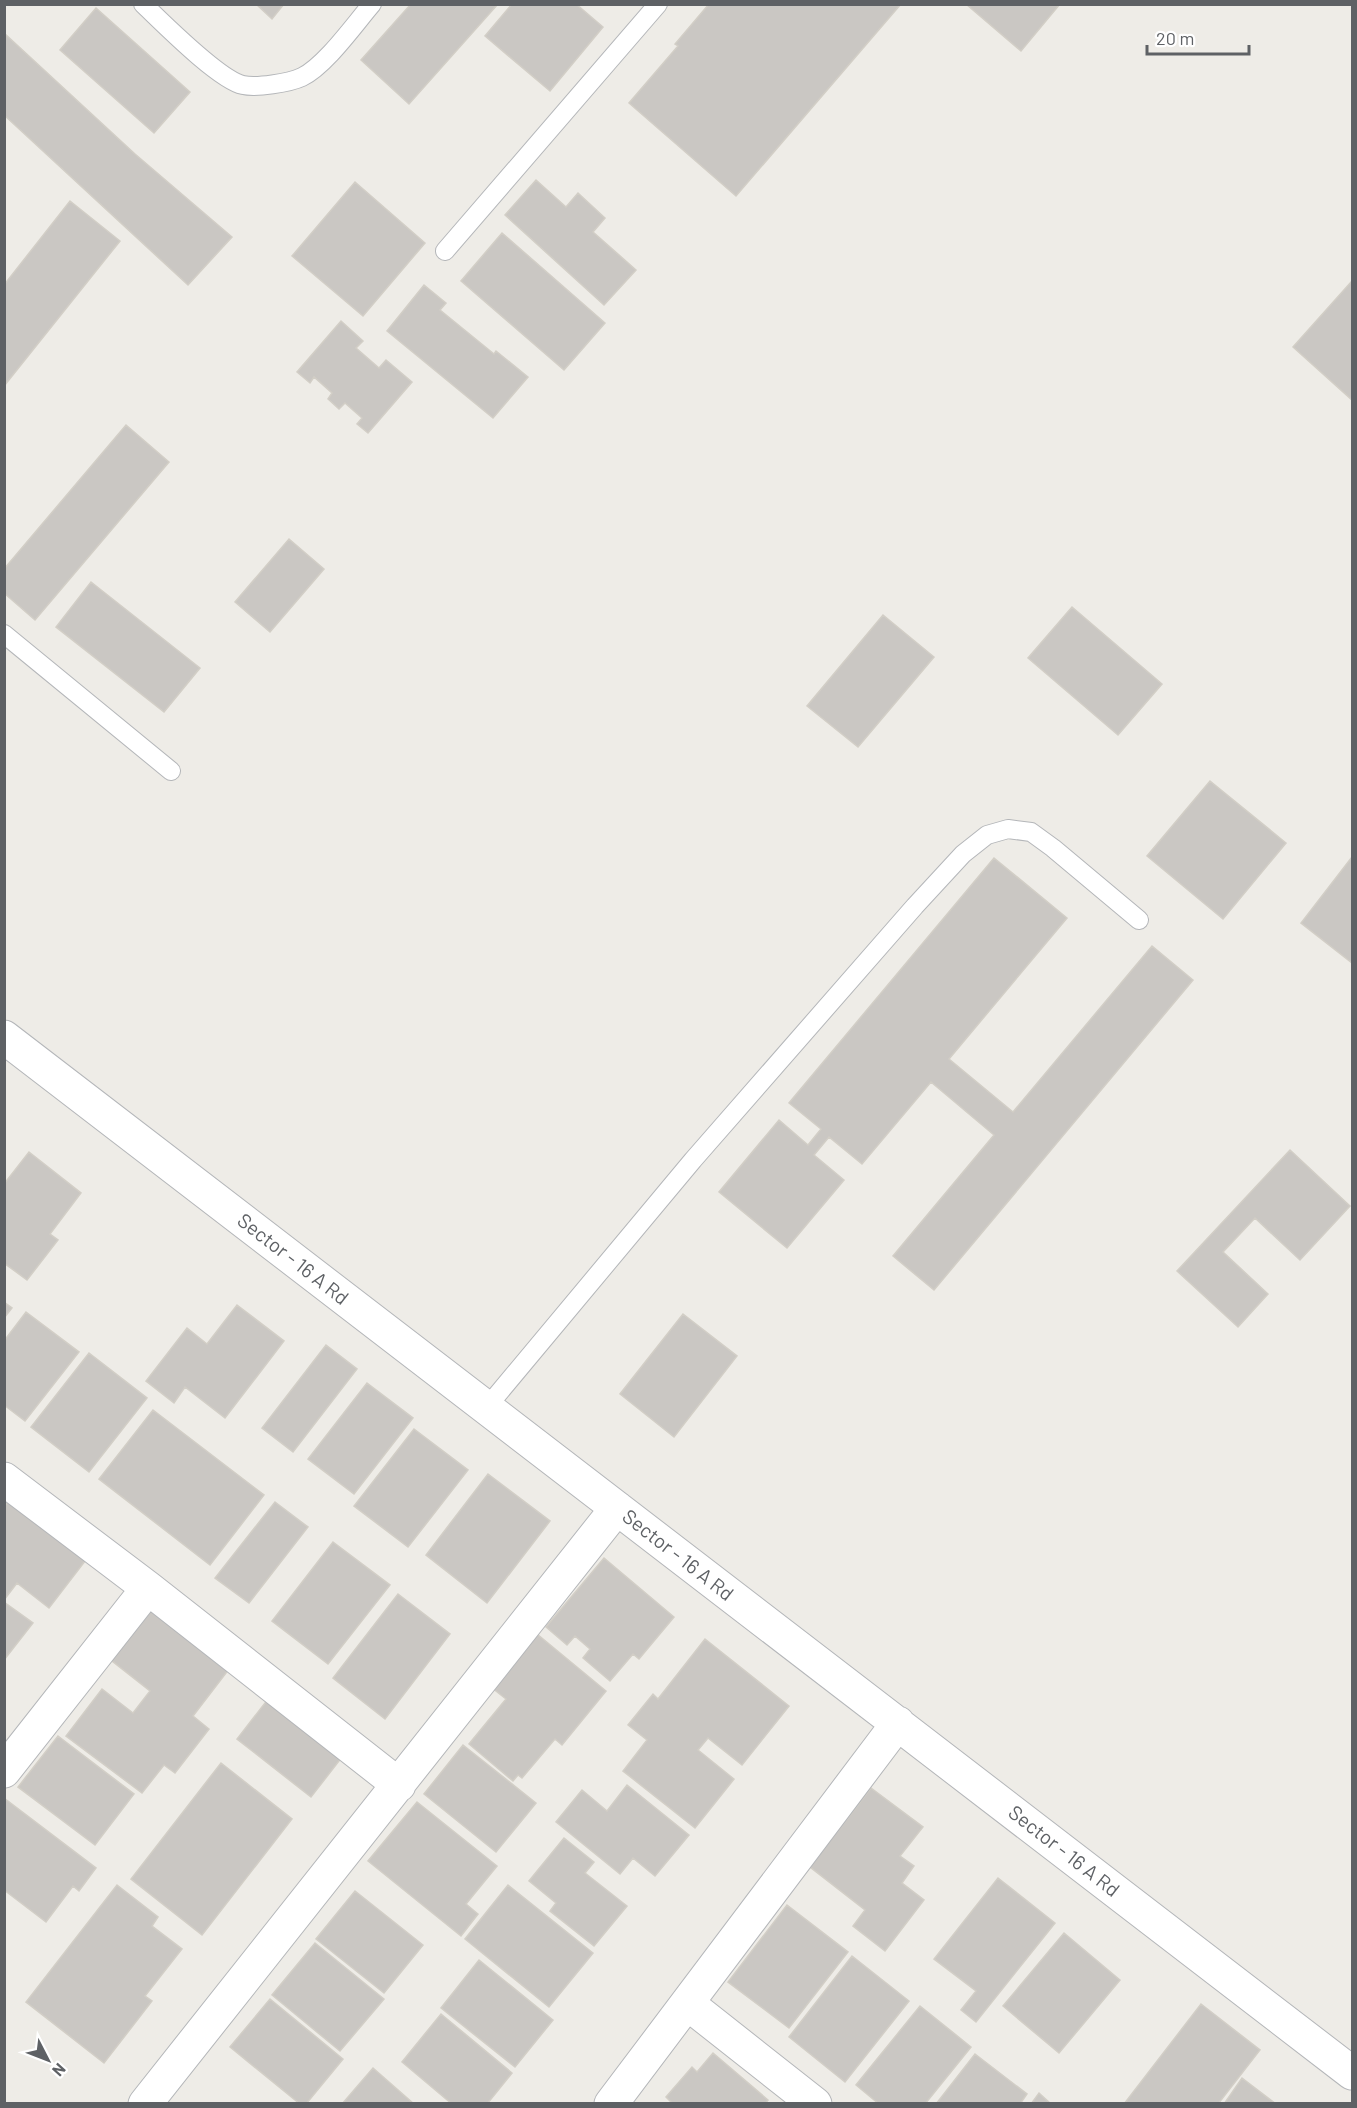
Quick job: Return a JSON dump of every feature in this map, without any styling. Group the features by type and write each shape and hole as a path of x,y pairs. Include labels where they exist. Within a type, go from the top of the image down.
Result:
{"street":[{"name":"Sector - 16 A Rd","path":"4,1037 1353,2073"},
{"path":"4,1479 148,1588 399,1785"},
{"path":"145,2103 617,1508"},
{"path":"4,1771 148,1588"},
{"path":"610,2103 898,1723"},
{"path":"687,2003 815,2103"}],"lane":[{"path":"143,4 221,75 242,85 268,85 301,77 320,63 372,4"},
{"path":"445,251 658,4"},
{"path":"4,634 171,771"},
{"path":"487,1407 693,1160 915,906 963,854 987,835 1008,829 1030,832 1053,848 1138,920"}],"building":[{"path":"256,4 284,4 272,19"},
{"path":"411,4 498,4 409,104 361,60"},
{"path":"512,4 576,4 603,27 550,91 485,36"},
{"path":"709,4 901,4 736,196 629,103 678,46 675,44"},
{"path":"966,4 1060,4 1021,51"},
{"path":"96,8 190,92 154,133 60,50"},
{"path":"4,33 135,154 232,237 188,285 4,115"},
{"path":"536,180 566,207 578,193 605,218 593,232 636,270 604,305 505,215"},
{"path":"355,182 425,243 363,316 292,256"},
{"path":"70,201 120,241 4,386 4,285"},
{"path":"502,233 605,323 564,370 461,281"},
{"path":"1352,283 1352,400 1293,347"},
{"path":"424,285 446,303 440,310 494,354 496,351 528,377 493,418 387,331"},
{"path":"341,321 363,341 356,348 379,368 386,360 412,382 368,433 357,424 362,418 345,403 339,409 328,399 332,393 314,377 310,383 297,372"},
{"path":"126,425 169,462 35,620 4,593 4,569"},
{"path":"289,539 324,569 270,632 235,602"},
{"path":"91,582 200,668 164,712 56,627"},
{"path":"1072,607 1162,684 1118,735 1028,658"},
{"path":"883,615 934,657 858,747 807,706"},
{"path":"1210,781 1286,843 1223,919 1147,856"},
{"path":"1352,857 1352,963 1301,923"},
{"path":"994,858 1067,918 949,1059 1013,1112 1152,946 1193,980 934,1290 893,1256 994,1135 931,1082 862,1164 829,1137 814,1155 844,1180 787,1248 719,1192 779,1120 808,1145 821,1129 789,1103"},
{"path":"1290,1150 1350,1206 1300,1260 1255,1218 1223,1252 1268,1294 1238,1327 1177,1271"},
{"path":"29,1152 81,1193 50,1234 58,1240 27,1280 4,1263 4,1184"},
{"path":"4,1302 12,1308 4,1318"},
{"path":"237,1305 284,1341 225,1418 185,1387 174,1403 146,1381 187,1328 207,1344"},
{"path":"26,1312 79,1352 25,1421 4,1405 4,1341"},
{"path":"683,1314 737,1356 674,1437 620,1394"},
{"path":"326,1345 357,1369 293,1452 262,1428"},
{"path":"89,1353 147,1398 89,1472 31,1427"},
{"path":"367,1383 413,1418 354,1494 308,1459"},
{"path":"153,1410 264,1495 210,1565 99,1479"},
{"path":"414,1429 468,1470 408,1547 354,1506"},
{"path":"488,1474 550,1521 487,1603 426,1555"},
{"path":"12,1497 89,1556 49,1608 17,1583 4,1600 4,1507"},
{"path":"275,1502 308,1527 249,1603 215,1578"},
{"path":"333,1542 390,1585 328,1664 272,1621"},
{"path":"604,1558 674,1617 639,1659 633,1654 610,1681 583,1658 590,1649 575,1636 567,1645 546,1627"},
{"path":"398,1594 450,1634 385,1719 333,1678"},
{"path":"151,1600 233,1664 193,1716 209,1729 175,1773 164,1765 142,1793 66,1736 102,1689 133,1713 150,1691 107,1657"},
{"path":"4,1602 33,1623 4,1660"},
{"path":"537,1634 606,1691 562,1745 555,1739 522,1778 518,1775 513,1781 469,1744 506,1699 492,1688"},
{"path":"705,1639 789,1706 742,1765 708,1738 698,1750 734,1779 695,1828 623,1771 647,1740 628,1725 653,1694 658,1699"},
{"path":"272,1694 346,1752 311,1797 237,1739"},
{"path":"58,1736 134,1794 95,1845 18,1787"},
{"path":"463,1745 536,1803 496,1852 424,1794"},
{"path":"221,1763 292,1819 202,1935 131,1879"},
{"path":"627,1785 689,1835 655,1876 633,1858 620,1874 556,1822 582,1790 607,1811"},
{"path":"871,1788 923,1827 900,1856 914,1866 902,1883 924,1900 885,1951 853,1926 865,1910 810,1867"},
{"path":"4,1798 96,1868 79,1891 73,1886 46,1922 4,1890"},
{"path":"417,1802 497,1866 466,1904 478,1914 461,1936 368,1861"},
{"path":"564,1838 594,1862 585,1873 627,1906 594,1946 550,1911 556,1903 529,1881"},
{"path":"998,1878 1055,1923 976,2022 961,2010 976,1991 934,1959"},
{"path":"117,1885 158,1917 152,1926 182,1949 145,1996 152,2001 104,2063 26,2002"},
{"path":"508,1885 593,1953 549,2007 465,1939"},
{"path":"355,1891 423,1945 384,1993 316,1939"},
{"path":"787,1905 848,1952 789,2028 728,1982"},
{"path":"1064,1933 1120,1980 1059,2053 1003,2006"},
{"path":"315,1943 384,1999 340,2051 272,1995"},
{"path":"852,1956 909,2001 845,2082 789,2037"},
{"path":"479,1960 553,2020 515,2067 441,2008"},
{"path":"270,1999 343,2059 306,2104 300,2104 230,2047"},
{"path":"1201,2004 1260,2050 1218,2104 1124,2104"},
{"path":"920,2006 971,2047 925,2104 879,2104 856,2085"},
{"path":"441,2014 512,2073 487,2104 452,2104 402,2062"},
{"path":"713,2053 768,2100 765,2104 673,2104 666,2097 692,2067 697,2072"},
{"path":"975,2054 1027,2094 1020,2104 936,2104"},
{"path":"373,2068 414,2104 342,2104"},
{"path":"1242,2078 1276,2104 1224,2104"},
{"path":"1039,2093 1051,2104 1031,2104"}]}
